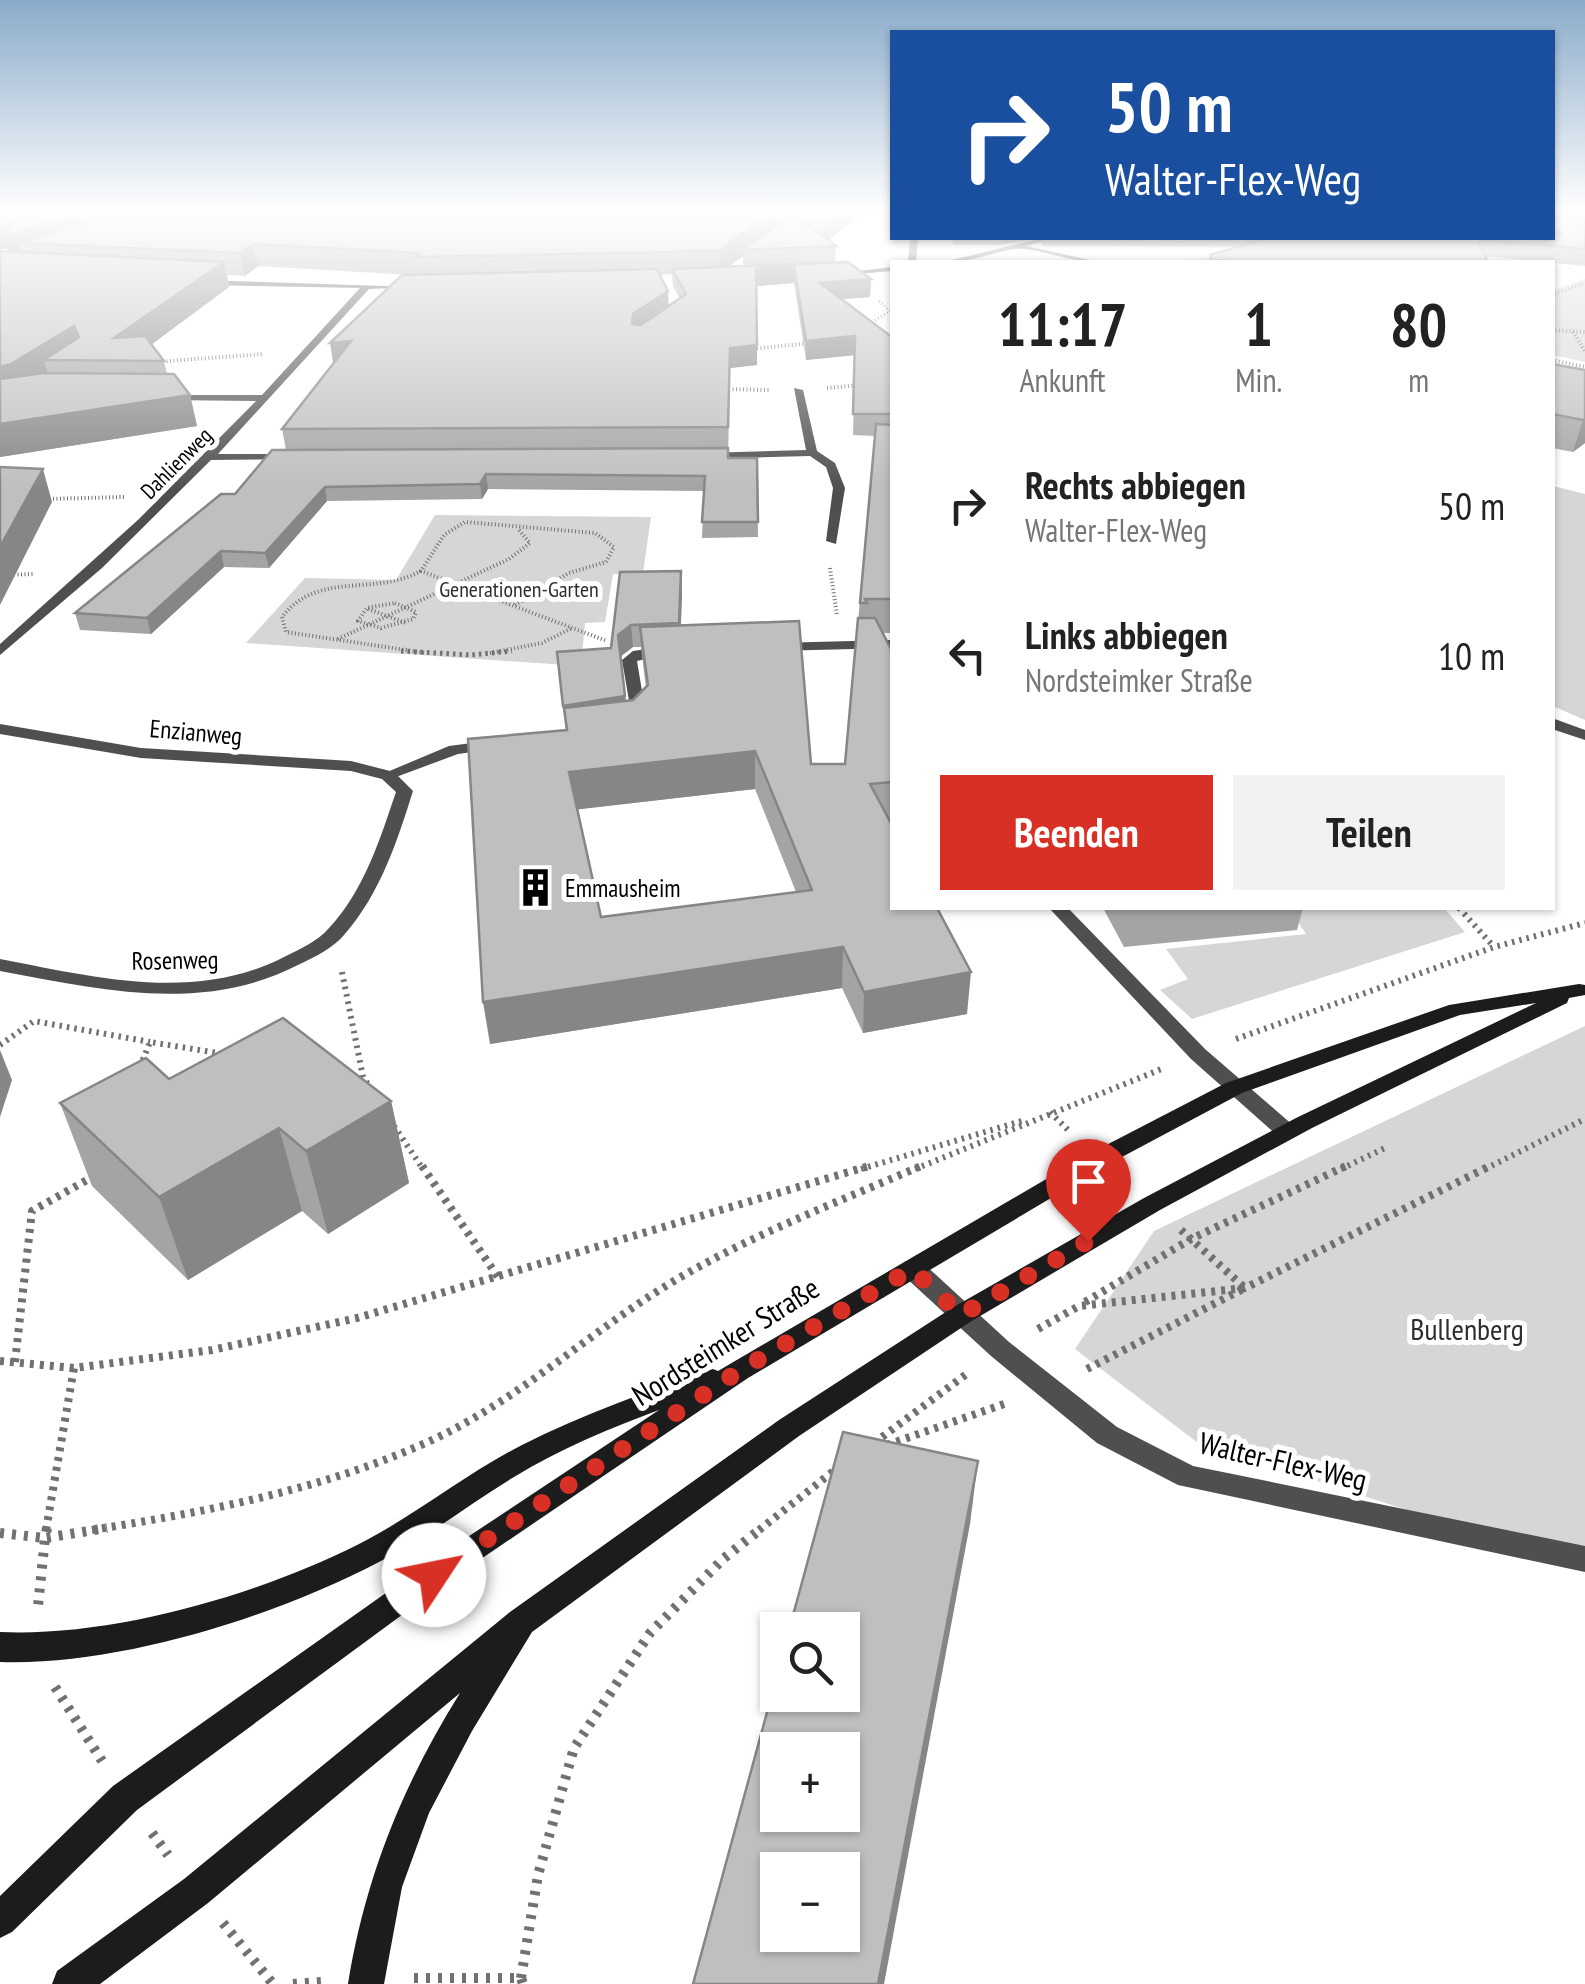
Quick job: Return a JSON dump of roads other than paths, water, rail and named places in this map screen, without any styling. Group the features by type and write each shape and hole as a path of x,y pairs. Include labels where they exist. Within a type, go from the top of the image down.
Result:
{"street":[{"name":"Dahlienweg","path":"0,651 94,572 172,496 349,305"},
{"path":"798,390 812,453"},
{"path":"150,397 262,398"},
{"path":"682,456 812,453 831,464 839,488 832,541"},
{"path":"211,457 299,458"},
{"path":"750,648 890,644"},
{"path":"627,731 639,722 629,660 638,654 675,650"},
{"path":"1555,723 1585,735"},
{"name":"Enzianweg","path":"0,729 142,753 351,766 388,775"},
{"path":"388,775 455,749 512,743"},
{"name":"Rosenweg","path":"0,965 139,989 206,990 276,973 334,935 385,852 406,791 388,775"},
{"path":"1060,910 1198,1054 1287,1132"},
{"name":"Nordsteimker Straße","path":"0,1920 125,1798 434,1575 739,1371 1097,1160 1234,1088 1456,1009 1582,988"},
{"name":"Nordsteimker Straße","path":"70,1984 196,1890 521,1622 789,1428 961,1315 1152,1204 1287,1132 1582,988"},
{"name":"Walter-Flex-Weg","path":"912,1269 1000,1349 1107,1434 1188,1477 1585,1559"},
{"path":"0,1646 32,1651 185,1622 348,1564 526,1456 627,1408 739,1371"},
{"path":"366,1984 384,1883 431,1767 521,1622"}],"place":[{"name":"Emmausheim","path":"535,888"}],"park label":[{"name":"Generationen-Garten","path":"519,589"},
{"name":"Bullenberg","path":"1467,1330"}]}
